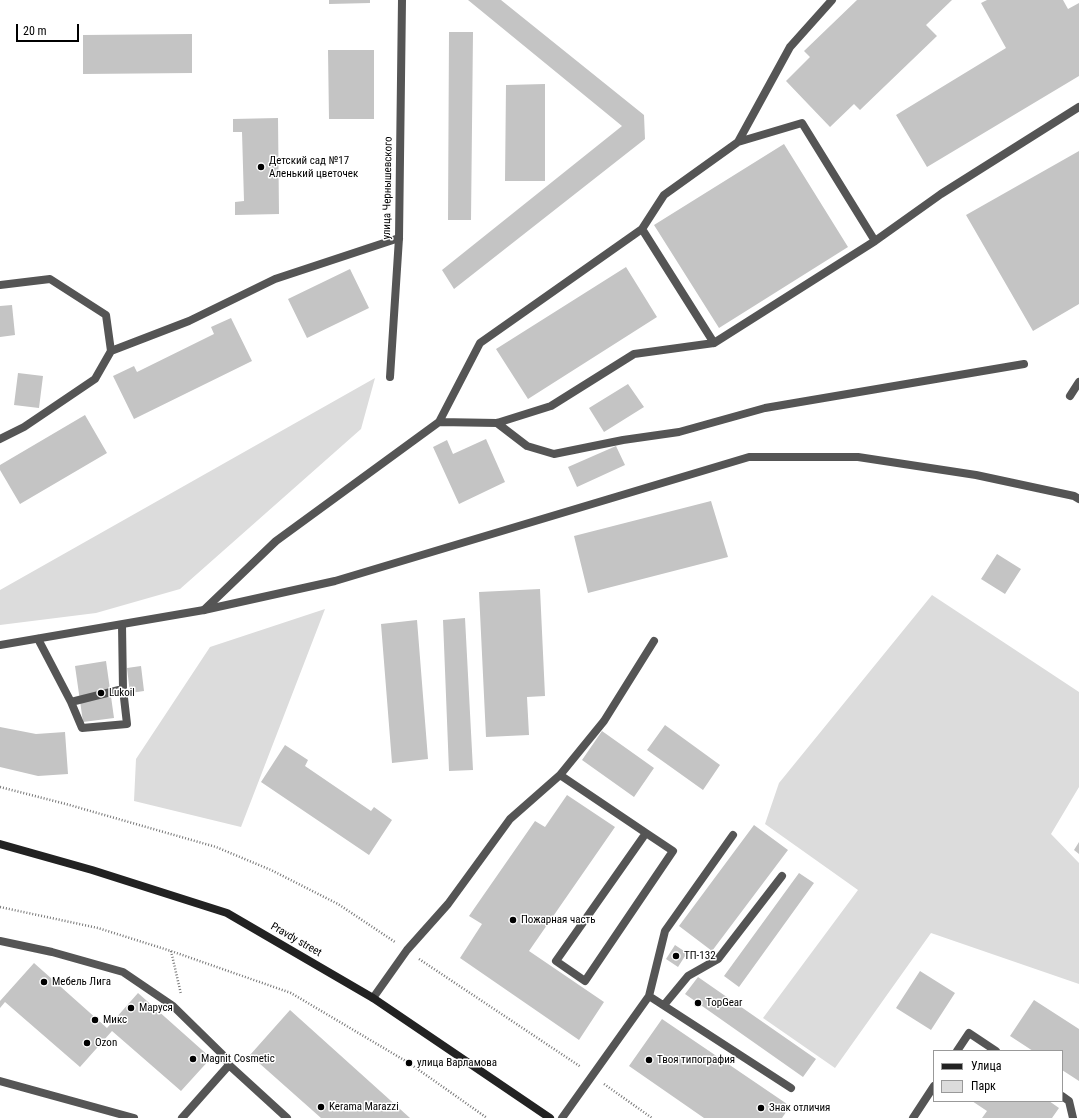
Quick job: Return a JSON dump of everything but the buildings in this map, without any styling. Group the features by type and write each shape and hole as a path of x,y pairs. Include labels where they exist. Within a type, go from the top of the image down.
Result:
{"main road":[{"name":"Pravdy street","path":"0,844 92,870 227,913 373,998 550,1118"}],"street":[{"name":"улица Чернышевского","path":"390,377 399,238 402,0"},
{"path":"738,142 790,47 832,0"},
{"path":"438,422 497,423 551,406 634,354 714,343 876,241 941,194 1079,107"},
{"path":"204,610 276,541 438,422 480,343 642,228 664,196 738,142 802,123 876,241"},
{"path":"642,228 714,343"},
{"path":"111,350 189,321 275,279 399,238"},
{"path":"0,285 50,279 106,315 111,350 95,379 24,427 0,439"},
{"path":"497,423 527,446 554,454 623,440 679,432 766,408 1024,364"},
{"path":"1070,396 1079,382"},
{"path":"0,645 204,610 335,581 749,457 858,457 976,475 1077,497"},
{"path":"38,639 71,702 82,728 127,724 123,689 122,625"},
{"path":"373,998 407,950 448,904 510,819 560,775 604,721 654,641"},
{"path":"71,702 123,689"},
{"path":"560,775 674,852 585,981 556,961 646,834"},
{"path":"562,1118 649,996 665,931 733,835"},
{"path":"664,1005 688,976 718,959 782,876"},
{"path":"0,941 52,952 124,972 173,1006 223,1054 229,1065 287,1118"},
{"path":"649,996 791,1088"},
{"path":"958,1050 969,1033 994,1050"},
{"path":"182,1118 229,1065"},
{"path":"0,1081 115,1115 134,1118"},
{"path":"912,1118 933,1087"},
{"path":"1063,1097 1068,1101 1073,1118"}],"path":[{"path":"0,787 66,804 216,847 270,870 338,904 652,1118"},
{"path":"0,907 98,928 171,950 291,994 408,1063 487,1118"},
{"path":"171,950 181,995"}],"green space":[{"path":"375,378 361,429 180,589 96,613 0,625 0,590"},
{"path":"932,595 1079,692 1079,787 1051,834 1079,863 1079,984 931,933 835,1068 763,1018 858,890 765,824 779,783"},
{"path":"325,609 241,827 134,801 136,759 210,647"}],"place":[{"name":"Детский сад №17 Аленький цветочек","path":"261,167"},
{"name":"Lukoil","path":"101,693"},
{"name":"Пожарная часть","path":"513,920"},
{"name":"ТП-132","path":"676,956"},
{"name":"Мебель Лига","path":"44,982"},
{"name":"TopGear","path":"698,1003"},
{"name":"Маруся","path":"131,1008"},
{"name":"Микс","path":"95,1020"},
{"name":"Ozon","path":"87,1043"},
{"name":"Magnit Cosmetic","path":"193,1059"},
{"name":"Твоя типография","path":"649,1060"},
{"name":"улица Варламова","path":"409,1063"},
{"name":"Kerama Marazzi","path":"321,1107"},
{"name":"Знак отличия","path":"761,1108"}]}
